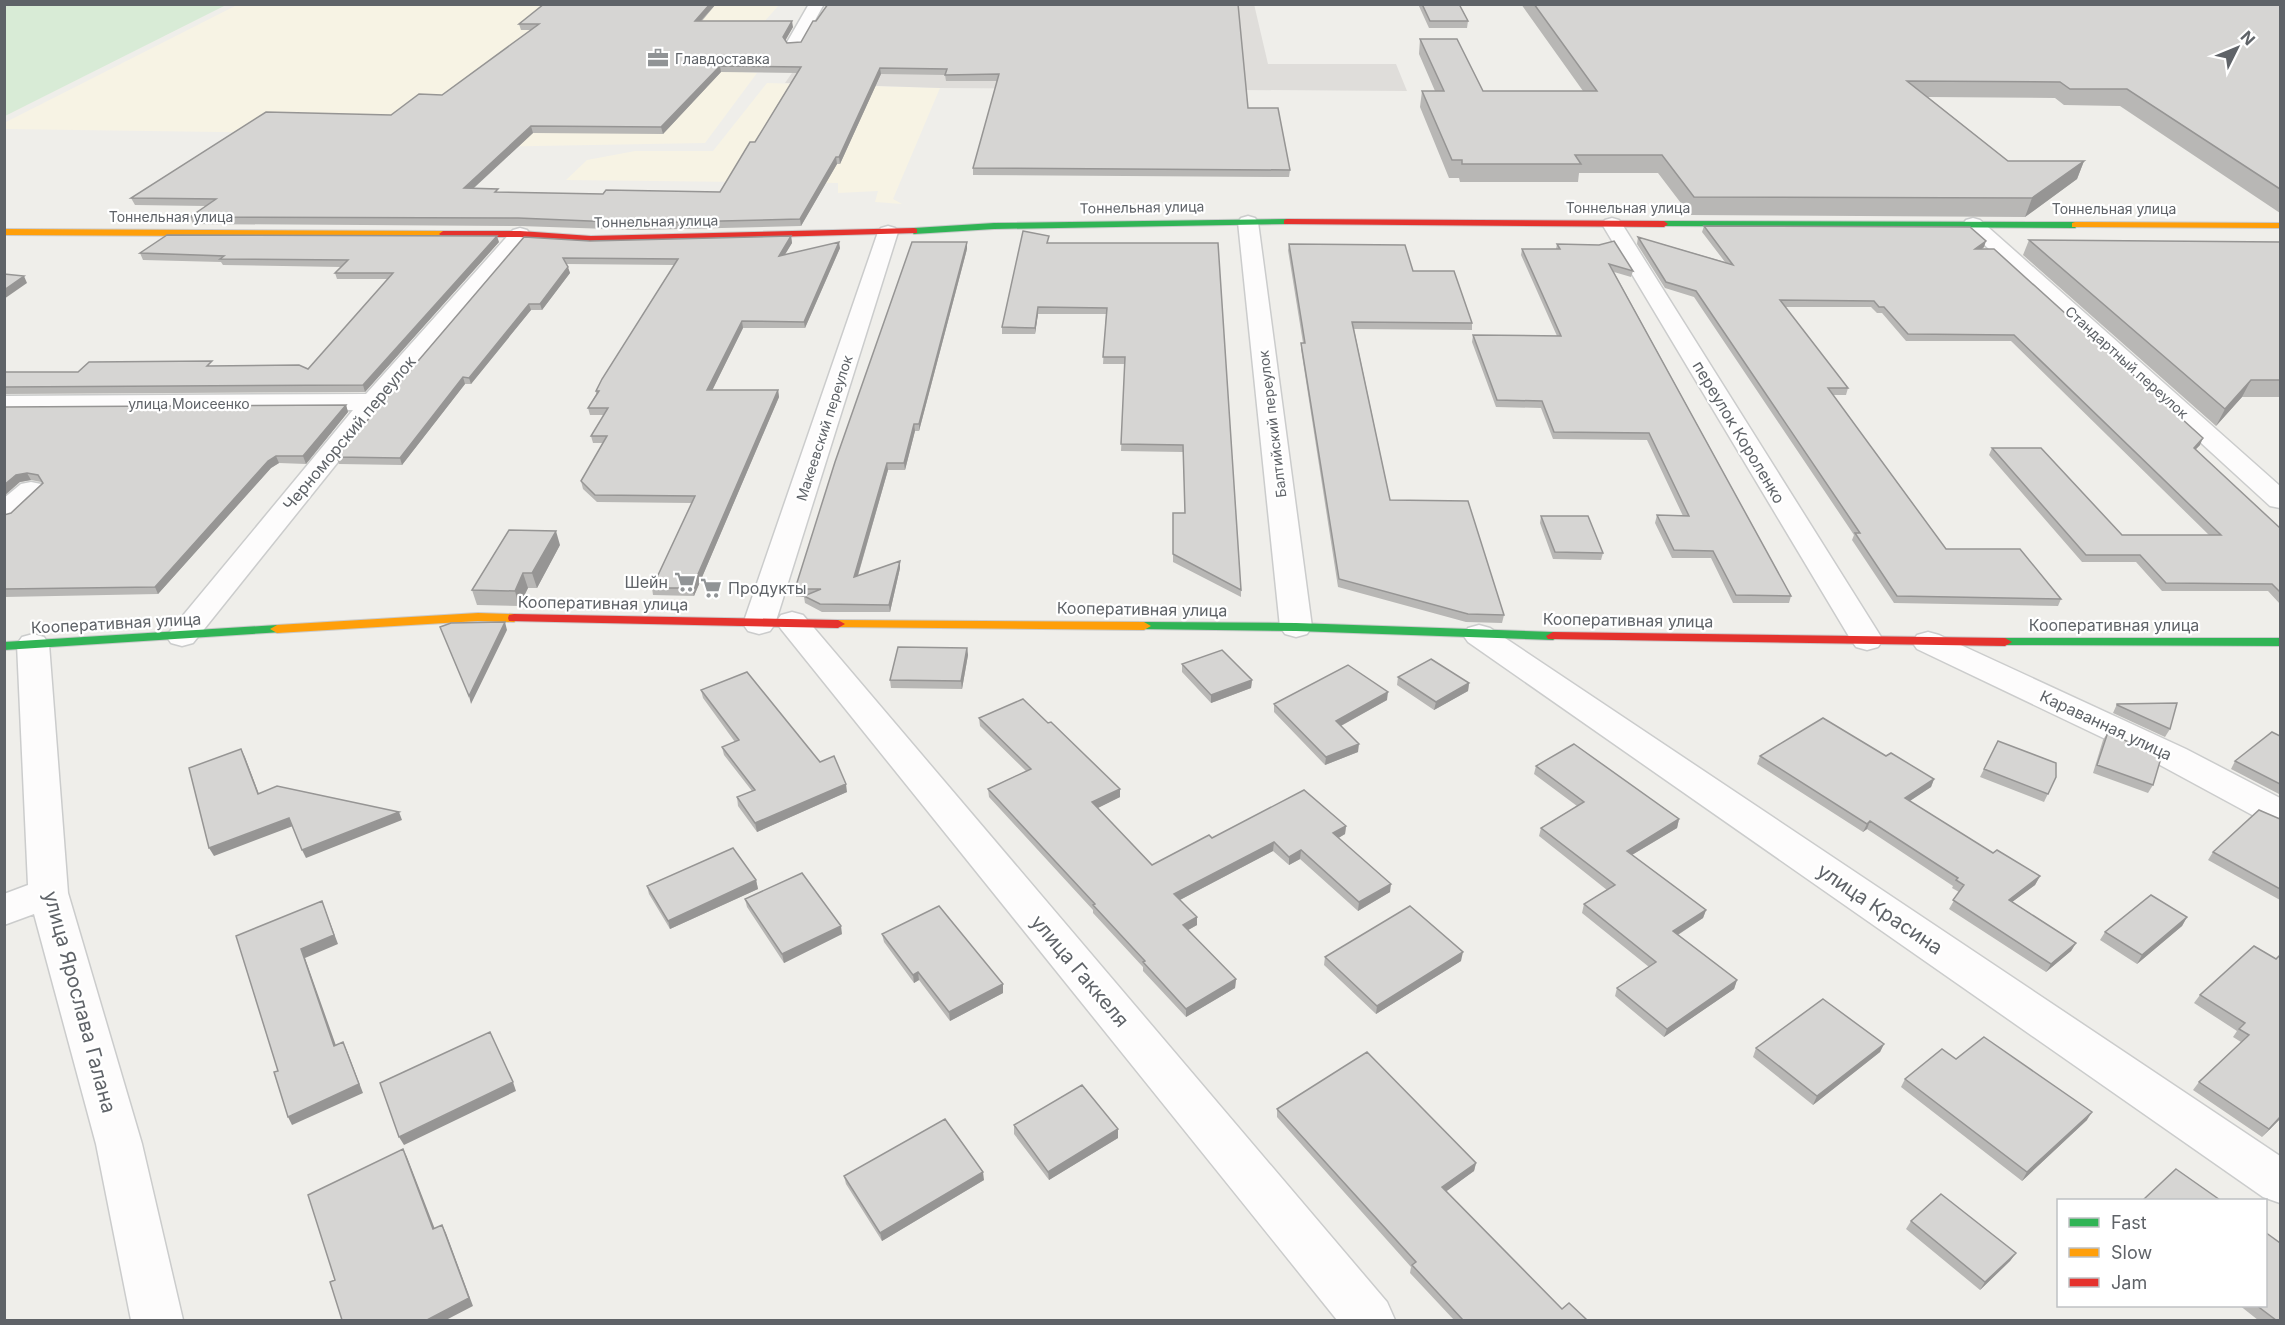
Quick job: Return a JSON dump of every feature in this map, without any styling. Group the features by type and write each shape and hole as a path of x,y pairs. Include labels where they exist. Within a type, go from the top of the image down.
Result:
{"street":[{"path":"794,45 817,4"},
{"name":"Тоннельная улица","path":"4,232 520,234 591,239 888,232 994,226 1248,222 2280,226"},
{"name":"Балтийский переулок","path":"1248,222 1296,627"},
{"name":"переулок Короленко","path":"1612,224 1867,640"},
{"name":"Стандартный переулок","path":"1973,224 2280,500"},
{"name":"Макеевский переулок","path":"775,623 888,232"},
{"name":"Черноморский переулок","path":"182,636 373,402 520,234"},
{"name":"улица Моисеенко","path":"4,404 373,402"},
{"path":"4,513 32,490"},
{"name":"Кооперативная улица","path":"19,645 478,617 775,623 1296,627 1479,635 1928,642 2280,642"},
{"name":"улица Гаккеля","path":"775,623 1369,1320"},
{"name":"улица Красина","path":"1479,635 2280,1182"},
{"name":"Караванная улица","path":"1928,642 2173,756 2280,814"},
{"name":"улица Ярослава Галана","path":"19,645 48,893 118,1144 157,1320"},
{"path":"4,910 48,893"}],"shaded area":[{"path":"1254,4 1268,64 1396,64 1407,91 940,88 785,83 829,20 836,5"},
{"path":"237,5 779,5 742,47 759,47 742,72 757,73 705,143 418,148 435,135 5,129 4,123"},
{"path":"767,83 940,88 893,199 902,204 875,202 878,191 838,193 838,183 566,180 587,160 635,151 713,151"}],"green space":[{"path":"5,4 226,4 226,5 5,116"}],"building":[{"path":"544,4 710,4 695,21 792,21 783,37 787,43 801,42 813,21 816,21 828,4 1238,4 1248,108 1278,108 1290,170 973,168 999,74 945,75 947,69 880,68 839,157 836,157 800,219 637,223 518,218 190,217 216,199 131,198 266,112 391,115 419,94 442,95 539,24 519,24","holes":["720,66 801,67 755,142 750,142 720,192 606,190 603,194 495,192 498,189 464,188 531,126 661,127"]},
{"path":"1422,4 1459,4 1468,21 1430,21"},
{"path":"1534,4 2280,4 2280,189 2127,89 2070,89 2060,82 1907,81 2008,161 2084,161 2032,198 1694,197 1662,155 1575,155 1581,164 1462,164 1462,160 1452,160 1422,91 1444,91 1420,39 1457,39 1483,91 1597,91"},
{"path":"1704,226 1970,227 1986,241 1975,249 1994,249 2203,438 2194,448 2280,528 2280,592 2272,584 2166,583 2140,555 2086,555 1992,448 2041,448 2122,535 2221,535 2014,335 1908,334 1884,307 1879,307 1874,301 1780,300 1848,388 1828,388 1946,549 2020,549 2061,599 1897,596 1855,533 1860,533 1696,291 1666,282 1638,237 1733,265"},
{"path":"1023,231 1049,236 1047,243 1218,243 1241,590 1173,554 1173,513 1185,513 1183,445 1121,444 1125,357 1103,357 1107,308 1038,307 1035,328 1002,327"},
{"path":"167,235 497,236 363,385 4,387 4,372 78,372 89,362 212,361 207,366 299,365 308,369 393,273 335,273 348,260 220,259 224,256 140,253"},
{"path":"791,236 779,256 839,242 804,322 742,321 707,390 778,390 692,588 652,588 695,496 595,495 581,481 607,436 591,436 608,408 588,408 599,391 596,391 602,379 678,259 563,258 568,267 540,304 529,304 469,378 463,377 400,458 336,457 524,237 590,241"},
{"path":"2029,240 2280,242 2280,380 2251,380 2225,409"},
{"path":"1614,241 1633,271 1609,264 1791,596 1736,595 1713,551 1674,550 1657,515 1689,516 1649,433 1554,432 1542,401 1497,400 1473,335 1561,336 1522,249 1560,249 1557,244 1599,245"},
{"path":"912,242 967,242 919,424 914,424 904,463 887,463 854,577 900,561 889,605 820,604 804,596 821,589 795,589 835,462"},
{"path":"1289,244 1405,245 1413,271 1454,271 1472,323 1352,322 1390,500 1468,501 1504,615 1468,614 1339,579 1301,343 1305,343"},
{"path":"4,274 24,276 4,290"},
{"path":"346,405 303,456 276,456 268,461 155,587 4,589 4,515 11,513 43,483 38,475 27,473 16,475 4,485 4,407"},
{"path":"1541,516 1588,516 1603,553 1555,552"},
{"path":"509,530 556,531 532,573 523,573 515,591 472,590"},
{"path":"505,622 469,696 440,627 451,623"},
{"path":"898,647 967,648 961,681 890,680"},
{"path":"1222,650 1252,680 1211,695 1182,664"},
{"path":"1431,659 1469,683 1436,702 1398,677"},
{"path":"1348,665 1388,692 1336,721 1359,744 1326,757 1274,704"},
{"path":"747,672 820,762 834,756 846,784 755,823 737,797 755,790 722,747 739,740 701,690"},
{"path":"1023,699 1048,723 1051,722 1120,789 1092,802 1152,865 1209,835 1212,838 1304,790 1346,826 1333,833 1391,884 1359,902 1301,850 1289,857 1274,842 1174,894 1197,917 1183,925 1236,979 1186,1009 1093,905 1095,904 988,789 1031,769 979,718"},
{"path":"2177,703 2170,729 2117,705 2117,704"},
{"path":"1823,718 1886,756 1891,753 1934,779 1905,798 1993,853 1997,850 2040,876 2009,900 2076,943 2051,964 1953,900 1964,885 1956,880 1958,878 1870,821 1867,824 1760,756"},
{"path":"2108,732 2161,758 2153,785 2097,765"},
{"path":"2272,732 2280,736 2280,784 2235,761"},
{"path":"1998,741 2056,763 2056,777 2048,794 1984,769"},
{"path":"1574,744 1679,819 1627,851 1706,910 1673,931 1737,980 1667,1029 1617,988 1656,962 1584,904 1615,885 1541,828 1584,802 1536,766"},
{"path":"241,749 258,794 277,786 399,812 302,850 289,818 209,848 189,768"},
{"path":"2259,810 2280,819 2280,889 2213,852"},
{"path":"733,848 756,880 668,921 647,886"},
{"path":"802,873 841,926 782,954 745,899"},
{"path":"2151,895 2187,917 2142,955 2105,932"},
{"path":"322,901 334,935 301,949 334,1046 343,1042 359,1084 288,1117 274,1072 278,1071 236,936"},
{"path":"939,906 1003,984 949,1012 918,972 913,975 882,934"},
{"path":"1410,906 1463,952 1377,1006 1325,957"},
{"path":"2254,946 2276,959 2280,955 2280,1117 2269,1129 2199,1082 2249,1035 2239,1029 2245,1023 2200,995"},
{"path":"1823,999 1884,1044 1817,1096 1756,1048"},
{"path":"490,1032 513,1082 399,1137 380,1083"},
{"path":"1984,1037 2092,1112 2027,1172 1905,1079 1942,1049 1956,1059"},
{"path":"1367,1052 1476,1163 1442,1187 1562,1309 1569,1303 1587,1320 1463,1320 1412,1265 1416,1262 1277,1109"},
{"path":"1082,1085 1118,1129 1048,1172 1014,1125"},
{"path":"945,1119 983,1172 880,1233 844,1176"},
{"path":"403,1149 433,1229 442,1225 469,1298 427,1320 342,1320 330,1282 335,1280 308,1195"},
{"path":"2176,1169 2219,1199 2144,1199"},
{"path":"1941,1194 2016,1253 1985,1282 1911,1221"},
{"path":"2267,1233 2280,1243 2280,1320 2276,1320 2259,1307 2267,1307"}],"traffic: fast":[{"path":"914,231 994,226 1287,222"},
{"path":"1664,224 2075,225"},
{"path":"1144,626 1296,627 1553,636"},
{"path":"4,646 277,629"},
{"path":"2005,642 2280,642"}],"traffic: slow":[{"path":"2075,225 2280,226"},
{"path":"4,232 443,234"},
{"path":"277,629 478,617 514,618"},
{"path":"838,624 1144,626"}],"traffic: jam":[{"path":"1287,222 1664,224"},
{"path":"443,234 520,234 591,239 914,231"},
{"path":"514,618 838,624"},
{"path":"1553,636 2005,642"}],"place":[{"name":"Главдоставка","path":"658,58"},
{"name":"Шейн","path":"685,582"},
{"name":"Продукты","path":"711,588"}]}
